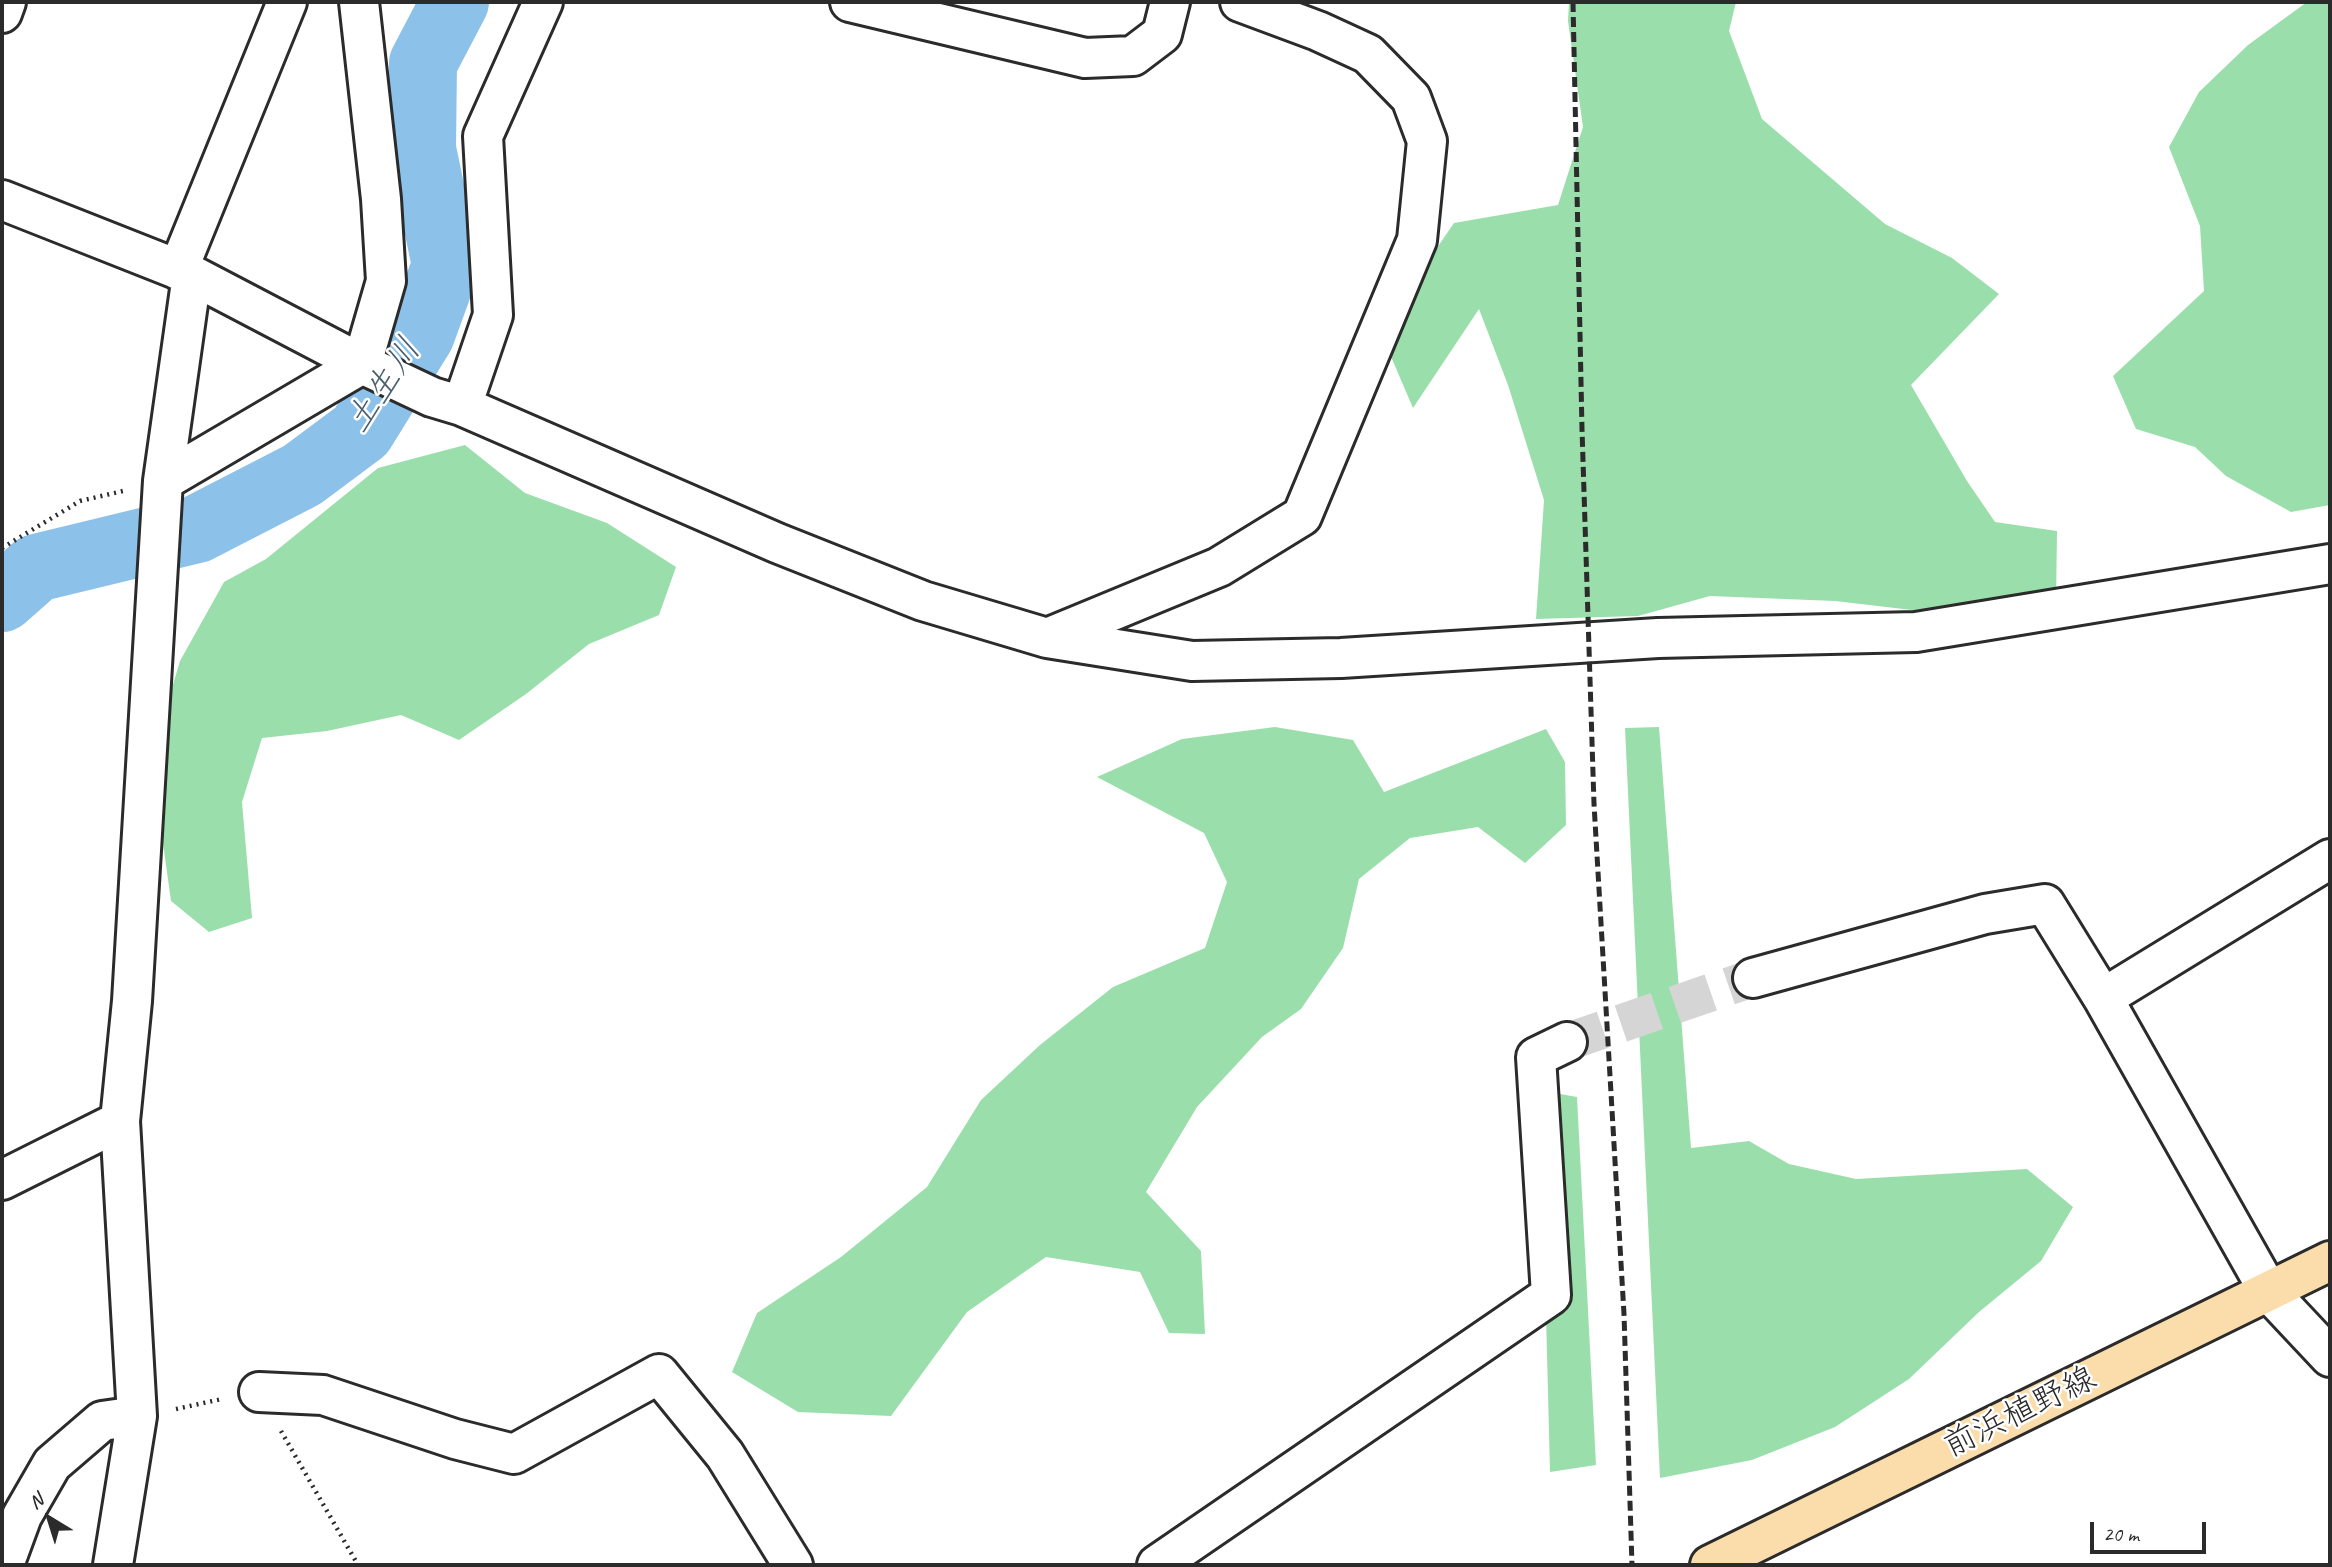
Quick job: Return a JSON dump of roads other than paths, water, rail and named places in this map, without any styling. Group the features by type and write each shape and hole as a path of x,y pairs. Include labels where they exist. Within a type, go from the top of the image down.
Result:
{"main road":[{"name":"前浜植野線","path":"1710,1565 2330,1261"}],"street":[{"path":"2,13 6,2"},
{"path":"113,1565 137,1416 120,1121 132,1001 163,481 185,273 287,2"},
{"path":"163,481 362,364 386,281 381,199 359,2"},
{"path":"447,401 493,315 483,136 543,2"},
{"path":"850,2 1085,58 1133,56 1162,34 1170,2"},
{"path":"1046,638 1219,567 1302,516 1417,240 1427,141 1411,98 1368,54 1318,31 1240,2"},
{"path":"2,200 185,273 362,364 777,543 923,601 1046,638 1192,661 1341,658 1658,638 1916,632 2330,564"},
{"path":"2103,998 2330,859"},
{"path":"1754,978 1986,914 2045,904 2103,998 2269,1292 2330,1357"},
{"path":"1157,1565 1551,1295 1536,1057 1567,1042"},
{"path":"2,1180 120,1121"},
{"path":"259,1392 323,1395 455,1438 514,1454 659,1374 725,1455 793,1565"},
{"path":"4,1565 22,1516 52,1464 102,1421 137,1416"}],"waterway":[{"name":"土生川","path":"2,598 36,568 197,529 302,475 361,431 421,334 446,265 422,149 423,63 455,2"}],"tunnel":[{"path":"1567,1042 1753,978"}],"railway":[{"path":"1573,2 1582,429 1594,804 1624,1314 1632,1565"}]}
